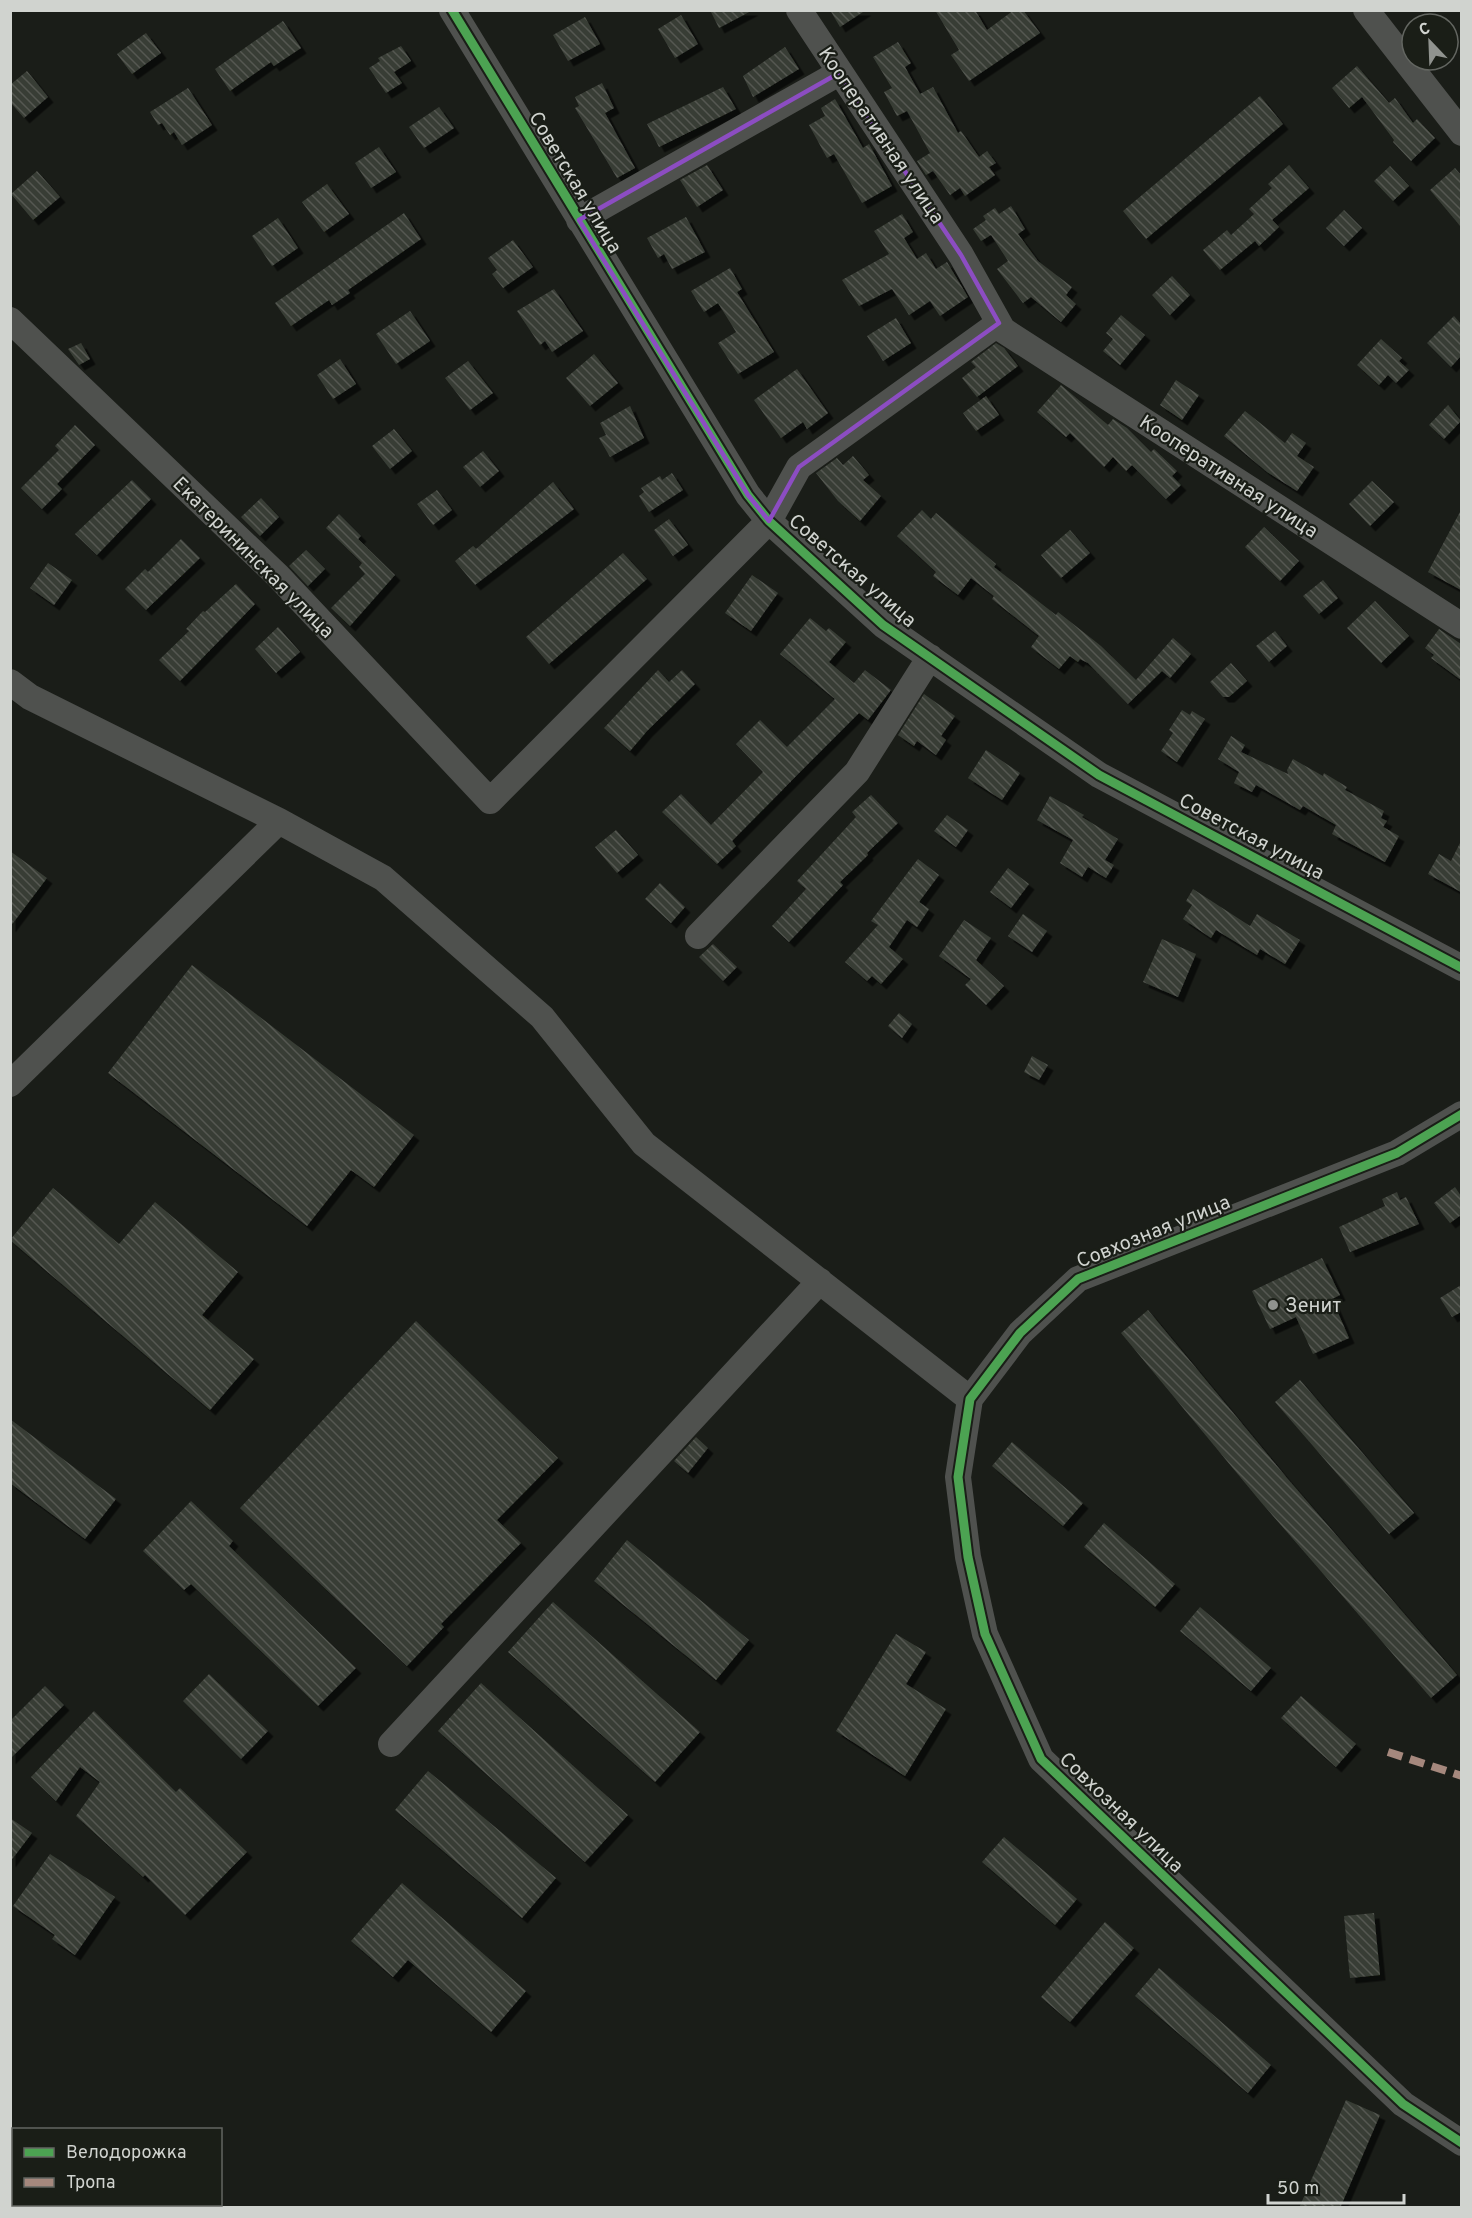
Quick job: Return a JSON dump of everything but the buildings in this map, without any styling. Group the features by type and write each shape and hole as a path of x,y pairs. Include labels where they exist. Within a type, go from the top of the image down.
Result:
{"street":[{"name":"Советская улица","path":"452,10 748,495 769,521 883,625 1099,775 1461,968"},
{"name":"Кооперативная улица","path":"799,10 838,73 962,255 1003,330 1461,626"},
{"path":"1366,10 1461,133"},
{"path":"579,220 838,73"},
{"name":"Екатерининская улица","path":"10,320 278,576 490,801 769,521"},
{"path":"769,521 799,467 999,323"},
{"path":"698,936 857,772 930,657"},
{"path":"10,682 30,697 279,821 383,878 542,1017 644,1144 970,1399"},
{"path":"10,1084 279,821"},
{"name":"Совхозная улица","path":"1461,1114 1397,1153 1078,1279 1020,1333 970,1399 958,1477 968,1557 985,1634 1041,1759 1403,2104 1461,2143"},
{"path":"391,1744 820,1281"}],"highlighted area":[{"path":"839,73 961,255 999,323 799,467 769,521 748,495 579,220"}],"marked path":[{"path":"1388,1752 1462,1776"}],"cycle path":[{"path":"452,10 748,495 769,521 883,625 1099,775 1462,968"},
{"path":"1462,1114 1397,1153 1078,1279 1020,1333 970,1399 958,1477 968,1557 985,1634 1041,1759 1403,2104 1462,2143"}],"place":[{"name":"Зенит","path":"1273,1305"}]}
